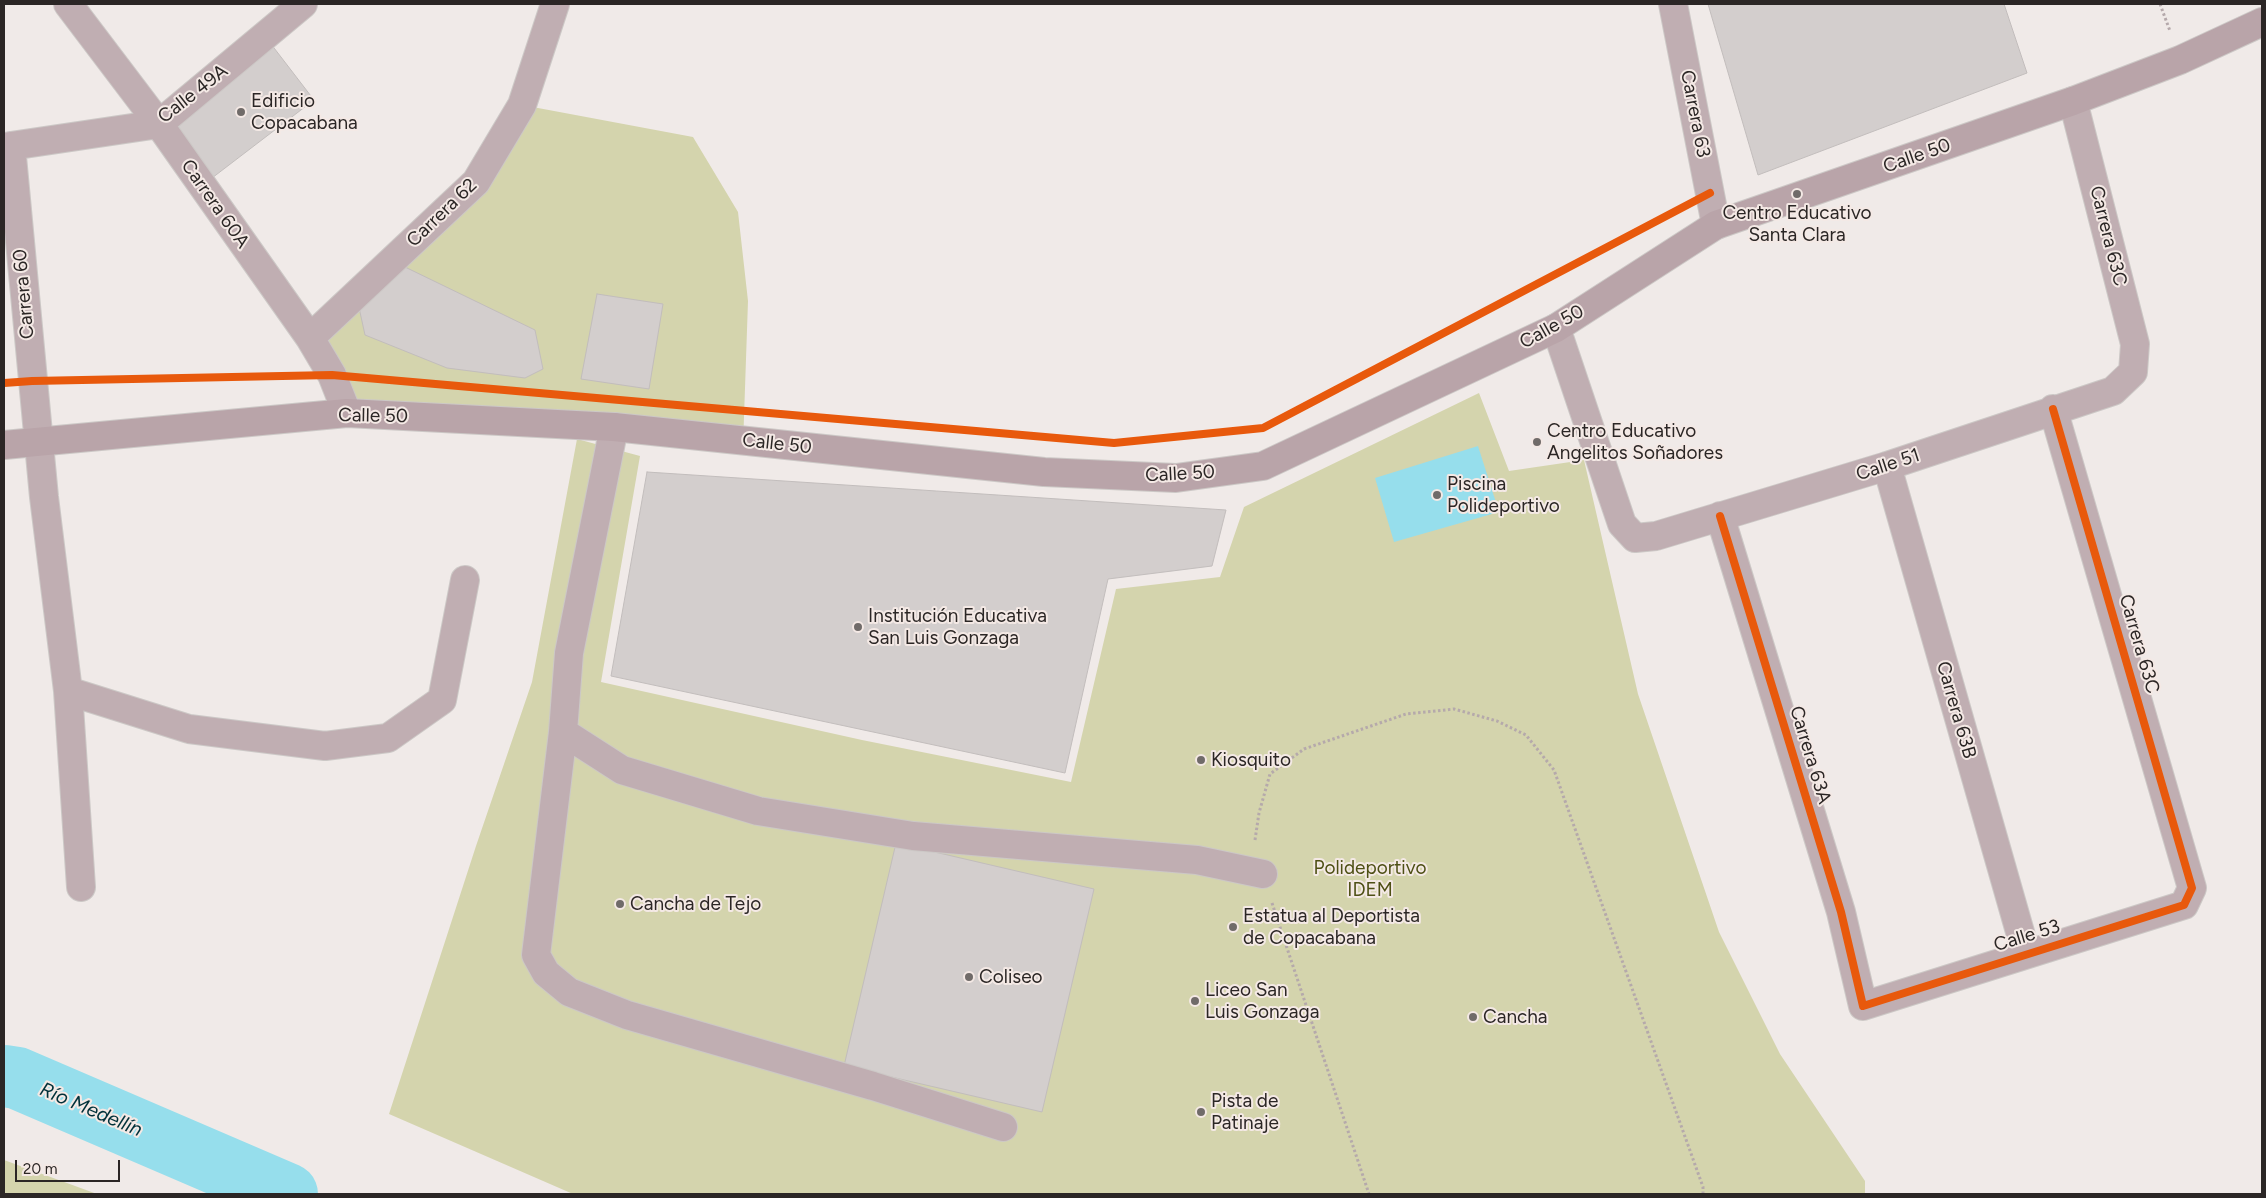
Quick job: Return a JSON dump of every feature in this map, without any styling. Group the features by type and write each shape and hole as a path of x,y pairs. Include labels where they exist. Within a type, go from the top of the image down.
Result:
{"main road":[{"name":"Calle 50","path":"4,444 347,413 614,427 1044,472 1176,478 1263,466 1556,328 1716,225 2073,102 2180,60 2262,22"}],"street":[{"name":"Carrera 60A","path":"68,4 159,124 310,338 332,375 347,413"},
{"name":"Calle 49A","path":"7,146 159,124 303,4"},
{"name":"Carrera 62","path":"310,338 476,182 522,106 555,4"},
{"name":"Carrera 63","path":"1673,4 1716,225"},
{"name":"Carrera 63C","path":"2073,102 2135,344 2133,372"},
{"name":"Carrera 60","path":"7,146 40,441 44,497 68,690 81,886"},
{"name":"Calle 51","path":"1556,328 1622,524 1635,538 1656,536 1887,466 2053,409 2113,391 2133,372"},
{"name":"Carrera 63C","path":"2053,409 2192,888"},
{"path":"614,427 569,652 563,732 536,955 546,973 569,992 627,1016 873,1086 1003,1127"},
{"name":"Carrera 63B","path":"1887,466 2026,953"},
{"name":"Carrera 63A","path":"1720,516 1841,912 1863,1006"},
{"path":"68,690 189,728 325,746 388,738 442,700 465,580"},
{"path":"563,732 622,770 758,811 914,836 1197,860 1263,874"},
{"name":"Calle 53","path":"1863,1006 2026,953 2184,905 2192,888"}],"path":[{"path":"1369,1194 1254,848 1259,813 1270,774 1304,749 1406,714 1454,709 1497,721 1526,735 1554,770 1700,1178 1703,1194"}],"green space":[{"path":"522,105 693,137 738,212 748,301 743,446 347,413 310,338 476,182"},
{"name":"Polideportivo IDEM","path":"1479,393 1509,471 1584,460 1638,694 1719,932 1780,1054 1865,1181 1865,1194 573,1194 389,1114 476,846 532,682 577,439 640,456 601,682 862,740 1071,782 1116,589 1220,577 1244,507"},
{"path":"4,1160 97,1194 4,1194"}],"water":[{"name":"Piscina Polideportivo","path":"1478,446 1499,512 1394,542 1375,478"}],"building":[{"path":"1708,4 2004,4 2027,73 1758,175"},
{"name":"Edificio Copacabana","path":"271,44 314,100 212,178 169,124"},
{"path":"405,267 535,330 543,369 525,378 447,368 365,335 358,303"},
{"path":"597,294 663,304 649,389 581,379"},
{"name":"Institución Educativa San Luis Gonzaga","path":"647,472 1226,510 1212,566 1108,579 1065,773 611,676"},
{"name":"Coliseo","path":"896,843 1094,889 1042,1112 844,1066"}],"waterway":[{"name":"Río Medellín","path":"4,1076 17,1078 287,1194"}],"cycle path":[{"path":"4,383 332,375 1114,443 1263,428 1710,193"},
{"path":"1720,516 1841,912 1863,1006 2184,905 2192,888 2053,409"}],"place":[{"name":"Edificio Copacabana","path":"241,112"},
{"name":"Centro Educativo Santa Clara","path":"1797,194"},
{"name":"Centro Educativo Angelitos Soñadores","path":"1537,442"},
{"name":"Piscina Polideportivo","path":"1437,495"},
{"name":"Institución Educativa San Luis Gonzaga","path":"858,627"},
{"name":"Kiosquito","path":"1201,760"},
{"name":"Cancha de Tejo","path":"620,904"},
{"name":"Estatua al Deportista de Copacabana","path":"1233,927"},
{"name":"Coliseo","path":"969,977"},
{"name":"Liceo San Luis Gonzaga","path":"1195,1001"},
{"name":"Cancha","path":"1473,1017"},
{"name":"Pista de Patinaje","path":"1201,1112"}]}
